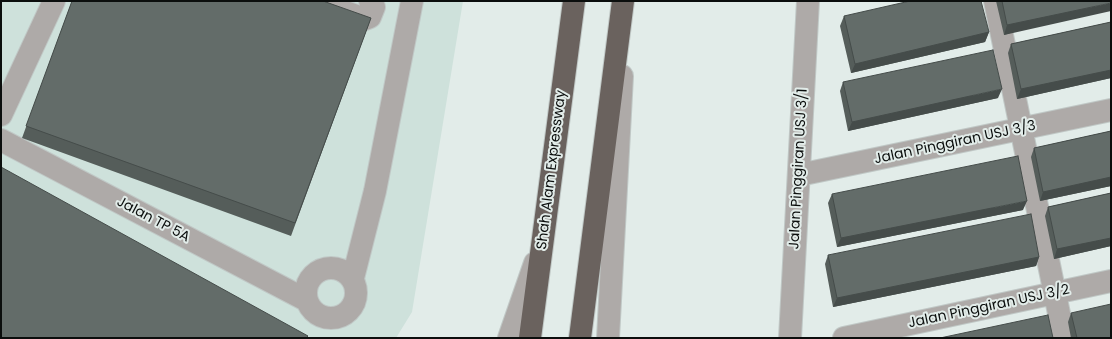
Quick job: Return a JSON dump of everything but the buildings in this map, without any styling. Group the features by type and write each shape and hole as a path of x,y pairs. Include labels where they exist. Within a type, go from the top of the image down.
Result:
{"highway":[{"name":"Shah Alam Expressway","path":"530,338 574,1"},
{"path":"580,338 625,1"}],"street":[{"path":"1,115 54,1"},
{"path":"315,1 364,19 370,17 374,7 370,1"},
{"path":"353,278 338,268 320,270 308,282 306,300 316,314 333,319 350,312 357,296 353,278 375,191 412,1"},
{"path":"608,338 625,1"},
{"name":"Jalan Pinggiran USJ 3/1","path":"790,338 809,1"},
{"path":"995,1 1064,338"},
{"name":"Jalan Pinggiran USJ 3/3","path":"799,175 1111,110"},
{"name":"Jalan TP 5A","path":"1,140 306,300"},
{"path":"509,338 543,237"},
{"name":"Jalan Pinggiran USJ 3/2","path":"844,338 1111,282"}],"shaded area":[{"path":"1,1 463,1 412,312 396,338 1,338"}]}
